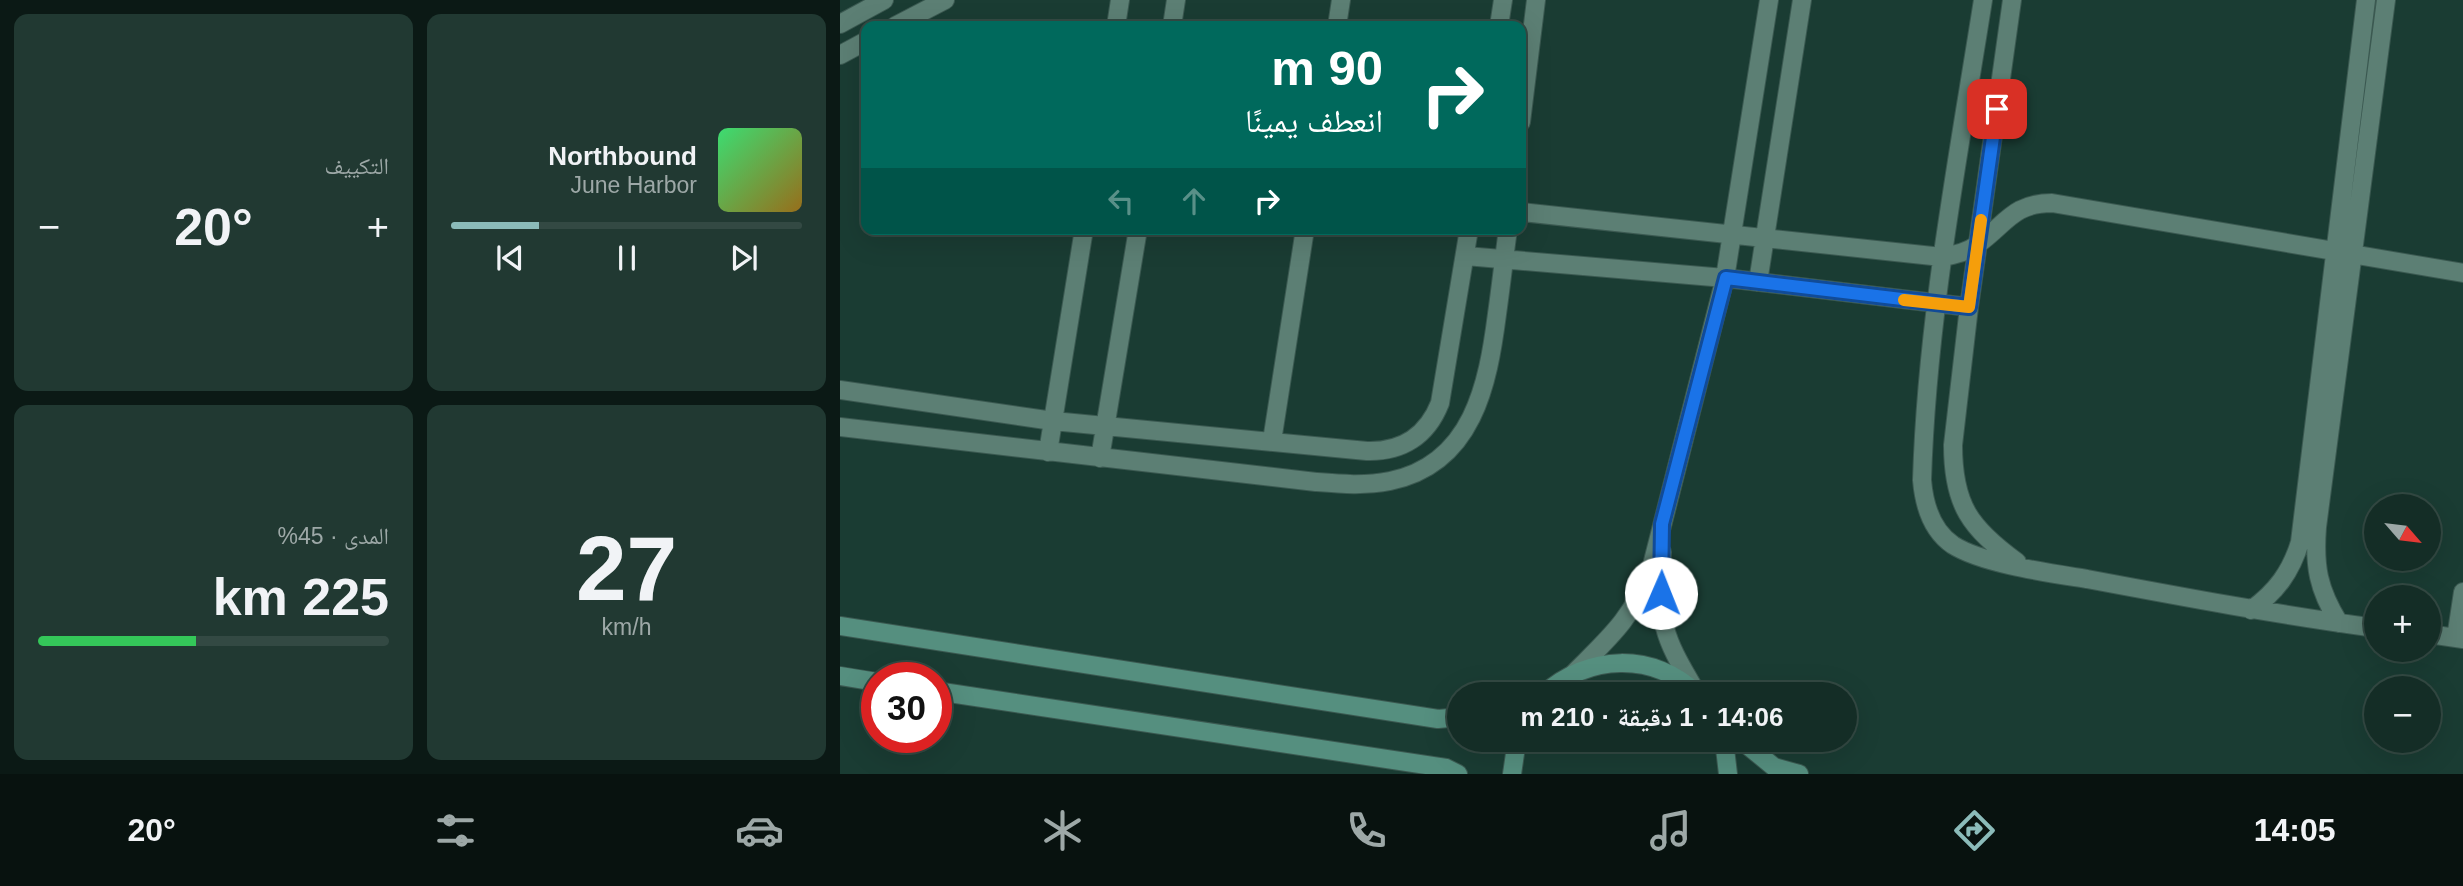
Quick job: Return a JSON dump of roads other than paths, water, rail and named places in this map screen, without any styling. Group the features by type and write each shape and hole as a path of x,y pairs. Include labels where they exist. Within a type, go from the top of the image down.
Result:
{"street":[{"path":"840,24 884,0"},
{"path":"905,21 945,0"},
{"path":"1117,21 1120,0"},
{"path":"1173,21 1176,0"},
{"path":"1338,21 1341,0"},
{"path":"1500,21 1503,0"},
{"path":"1526,81 1536,0"},
{"path":"1574,673 1621,625 1641,596 1662,524 1726,278 1769,0"},
{"path":"1758,282 1802,0"},
{"path":"1983,0 1942,257 1923,454 1923,496 1927,512 1942,535 1952,544 1968,552 2025,568 2251,610 2364,626"},
{"path":"2012,0 1969,307 1953,446 1955,486 1971,520 1983,534 2025,568"},
{"path":"2251,610 2277,588 2287,574 2300,542 2366,0"},
{"path":"2339,623 2321,587 2316,568 2316,548 2386,0"},
{"path":"840,55 861,44"},
{"path":"1526,213 1942,257 1978,245 2017,211 2040,203 2052,203 2463,273"},
{"path":"1048,452 1083,235"},
{"path":"1100,458 1137,235"},
{"path":"1272,441 1304,235"},
{"path":"840,390 1105,427 1380,451 1404,445 1426,429 1434,417 1443,389 1468,235"},
{"path":"840,427 1346,484 1393,481 1419,471 1437,459 1455,442 1480,401 1491,354 1507,235"},
{"path":"1466,256 1726,278 1969,307"},
{"path":"1662,524 1661,593 1664,626 1672,648 1691,682"},
{"path":"2441,636 2459,638 2463,593"},
{"path":"840,626 1383,711 1447,718"},
{"path":"1558,682 1574,673 1605,663 1638,663 1669,673 1682,682"},
{"path":"840,676 861,679"},
{"path":"952,693 1446,768 1458,774"},
{"path":"1512,774 1515,752"},
{"path":"1725,752 1728,774"},
{"path":"1756,752 1774,767 1799,774"}]}
